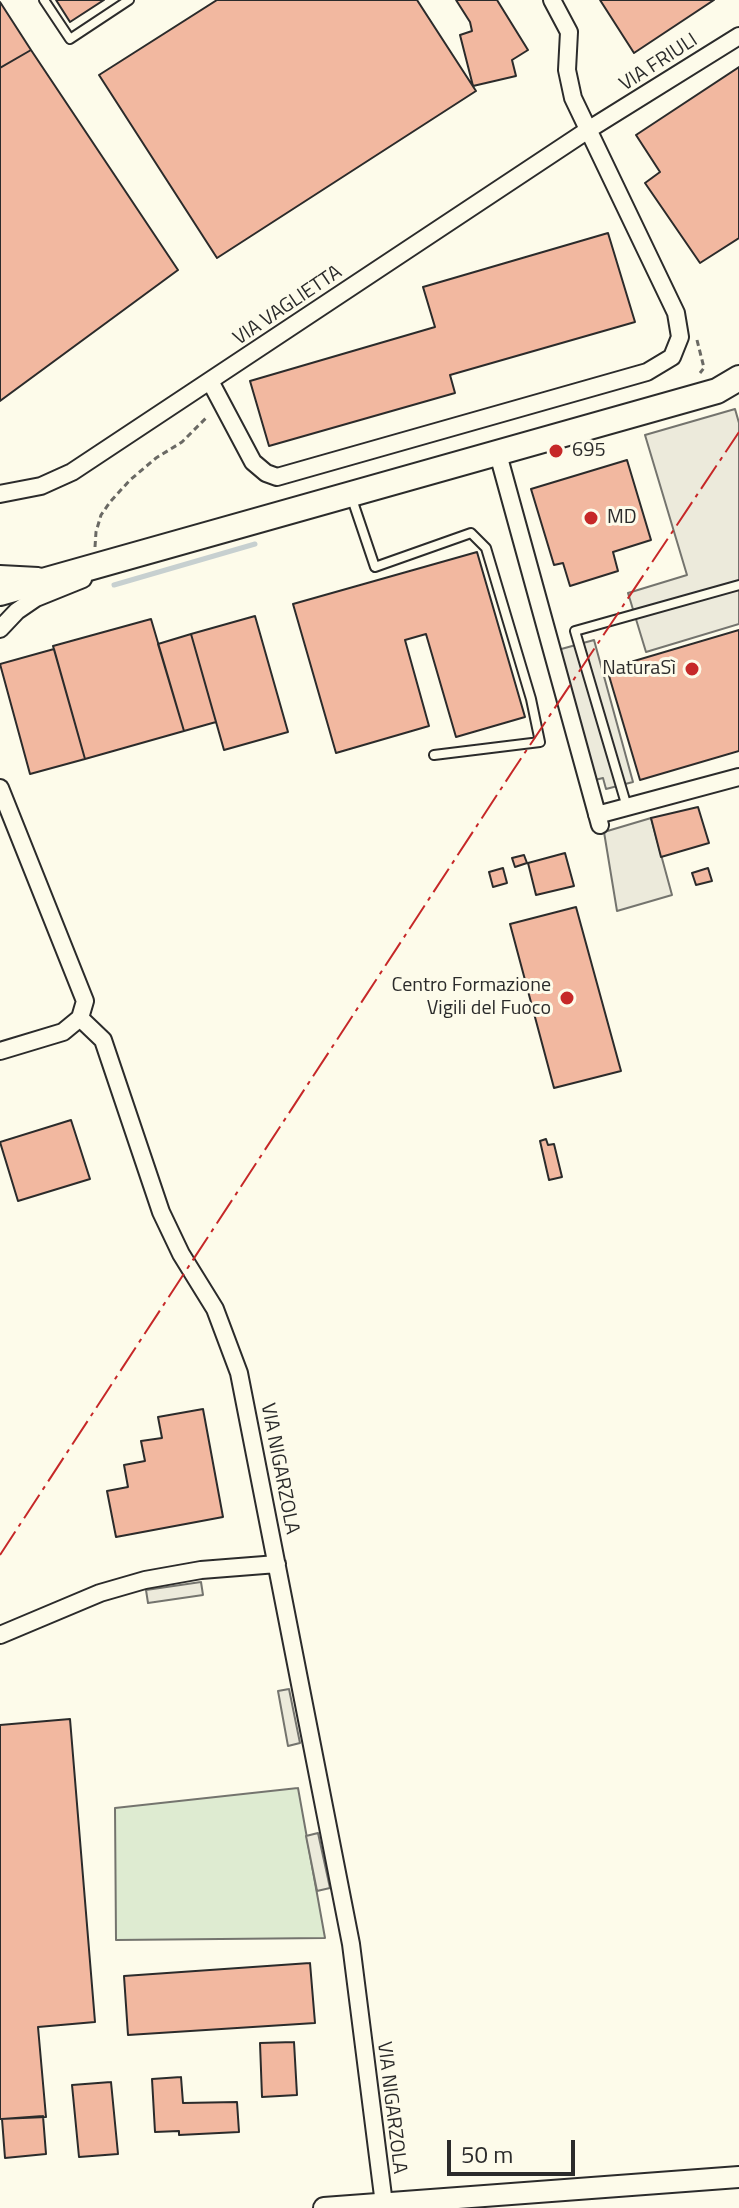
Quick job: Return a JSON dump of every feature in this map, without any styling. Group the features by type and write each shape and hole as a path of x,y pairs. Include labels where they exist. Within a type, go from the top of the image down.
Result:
{"main road":[{"path":"0,593 64,576 101,556 351,495 728,392 739,378"}],"street":[{"path":"210,381 253,462 261,470 277,477 647,372 667,362 678,345 680,329 676,313 594,127 569,86 569,32 552,0"},
{"name":"VIA FRIULI","path":"594,127 739,36"},
{"name":"VIA VAGLIETTA","path":"0,494 34,488 63,477 594,127"},
{"path":"498,454 598,820 627,807 739,777"},
{"path":"0,629 17,611 36,598 80,581 101,556"},
{"path":"0,574 64,576"},
{"path":"0,788 85,1001 80,1018 63,1032 0,1051"},
{"name":"VIA NIGARZOLA","path":"80,1018 103,1040 161,1212 181,1254 215,1309 233,1353 351,1944 384,2204"},
{"path":"0,1635 100,1593 137,1582 201,1570 277,1564"},
{"path":"324,2208 739,2177"}],"lane":[{"path":"44,0 70,39 129,0"},
{"path":"351,495 375,567 471,533 486,548 531,699 540,742 434,755"},
{"path":"627,807 575,631 739,585"}],"path":[{"path":"101,556 98,524 110,502 130,480 156,458 182,442 202,421"}],"green space":[{"path":"298,1788 325,1938 116,1940 115,1808"}],"shaded area":[{"path":"735,409 739,423 739,624 646,652 628,593 687,575 645,435"},
{"path":"594,640 633,782 606,789 603,778 591,781 554,651"},
{"path":"651,818 672,895 617,911 604,832"},
{"path":"201,1582 203,1595 148,1603 146,1590"},
{"path":"289,1689 300,1743 288,1746 278,1691"},
{"path":"318,1833 330,1888 317,1891 306,1836"}],"building":[{"path":"56,0 104,0 70,22"},
{"path":"217,0 417,0 476,91 217,258 99,75"},
{"path":"456,0 497,0 528,50 512,60 516,76 473,86 460,35 472,31"},
{"path":"600,0 714,0 634,53"},
{"path":"0,2 31,50 0,68"},
{"path":"31,50 178,270 0,401 0,68"},
{"path":"739,67 739,238 700,263 645,183 660,172 636,135"},
{"path":"608,233 635,322 450,375 455,393 269,446 250,381 435,327 423,287"},
{"path":"627,460 651,540 613,552 618,571 570,586 563,563 554,565 531,489"},
{"path":"477,552 525,717 456,737 426,634 405,640 429,726 336,753 293,604"},
{"path":"255,616 288,732 224,750 191,634"},
{"path":"151,619 184,731 85,759 53,646"},
{"path":"739,630 739,751 640,780 607,669"},
{"path":"191,634 216,722 184,731 158,644"},
{"path":"54,649 85,759 30,774 0,664"},
{"path":"698,807 709,843 661,857 651,818"},
{"path":"565,853 574,886 536,895 528,863"},
{"path":"524,855 527,863 515,867 512,858"},
{"path":"503,868 507,883 493,887 489,872"},
{"path":"708,868 712,881 696,885 692,873"},
{"path":"576,907 621,1071 554,1088 510,924"},
{"path":"71,1120 90,1179 18,1201 0,1142"},
{"path":"546,1139 548,1145 554,1144 562,1177 549,1180 540,1141"},
{"path":"203,1409 223,1517 116,1537 107,1491 128,1487 124,1465 145,1461 141,1441 162,1438 158,1417"},
{"path":"70,1719 95,2022 38,2027 46,2117 0,2119 0,1725"},
{"path":"310,1963 315,2023 128,2035 124,1976"},
{"path":"294,2042 297,2095 262,2097 260,2043"},
{"path":"181,2077 183,2103 237,2102 239,2132 179,2135 179,2131 155,2132 152,2079"},
{"path":"111,2082 118,2154 79,2157 72,2085"},
{"path":"43,2116 46,2154 5,2158 2,2119"}],"waterway":[{"path":"114,585 255,544"}],"power":[{"path":"0,1555 512,772 739,432"}],"place":[{"name":"695","path":"556,451"},
{"name":"MD","path":"591,518"},
{"name":"NaturaSì","path":"692,669"},
{"name":"Centro Formazione Vigili del Fuoco","path":"567,998"}]}
